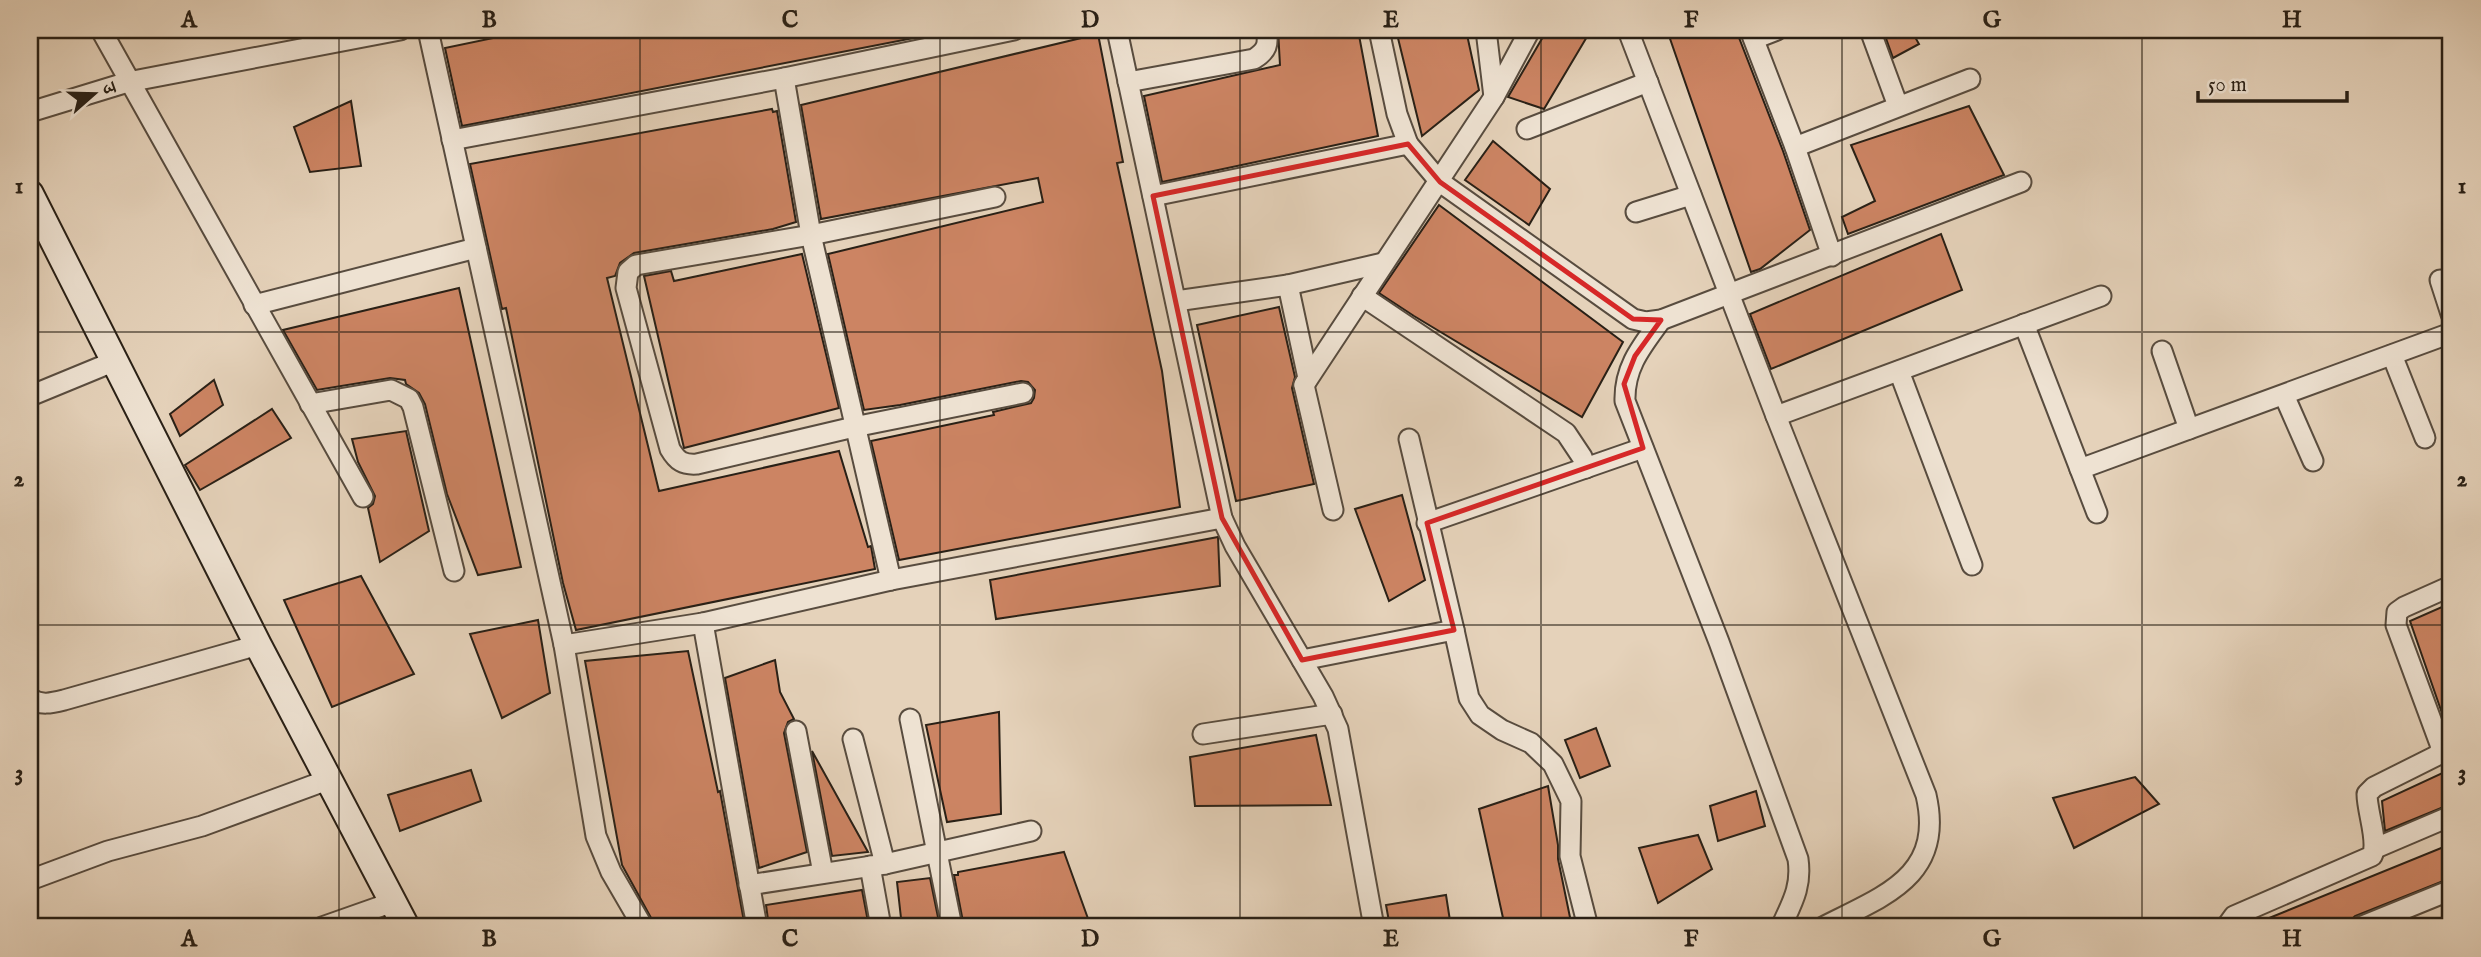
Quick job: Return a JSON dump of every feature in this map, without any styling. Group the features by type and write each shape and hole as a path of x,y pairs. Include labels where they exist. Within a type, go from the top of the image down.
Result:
{"main road":[{"path":"30,194 258,645 406,927"}],"street":[{"path":"101,30 363,496"},
{"path":"30,112 128,82 400,30"},
{"path":"428,30 564,645 596,836 611,872 643,927"},
{"path":"452,140 784,78 1014,30"},
{"path":"1117,30 1222,518 1235,546 1332,714 1341,742 1374,927"},
{"path":"1128,82 1254,59 1264,53 1268,44 1266,30"},
{"path":"1379,30 1397,114 1408,144 1440,182 1633,319 1661,320 2021,182"},
{"path":"1486,30 1494,97"},
{"path":"1304,385 1383,263 1440,182 1494,97 1530,30"},
{"path":"1777,30 1752,34 1795,147 1832,256"},
{"path":"1870,30 1899,106"},
{"path":"1629,33 1776,416 1926,795 1931,818 1929,839 1922,859 1910,875 1895,888 1823,927"},
{"path":"784,78 811,235 891,580"},
{"path":"1795,147 1970,79"},
{"path":"1527,129 1648,82"},
{"path":"1153,196 1408,144"},
{"path":"1636,212 1691,195"},
{"path":"995,197 811,235 636,265 628,272 626,288 670,449 675,458 685,465 1023,393"},
{"path":"254,305 476,248"},
{"path":"1176,301 1288,285 1383,263"},
{"path":"2440,280 2451,314"},
{"path":"1288,285 1308,378 1304,385 1334,510"},
{"path":"1362,296 1566,433 1586,468"},
{"path":"1776,416 2101,296"},
{"path":"1661,320 1635,356 1625,384 1625,401 1719,642 1798,859 1801,876 1781,927"},
{"path":"2024,324 2097,513"},
{"path":"2080,469 2451,333"},
{"path":"2162,351 2189,429"},
{"path":"2392,355 2425,438"},
{"path":"30,396 115,361"},
{"path":"1899,371 1972,565"},
{"path":"310,404 391,390 409,399 454,571"},
{"path":"2284,395 2313,461"},
{"path":"1409,439 1469,698 1480,715 1502,730 1531,743 1553,764 1571,801 1570,856 1588,927"},
{"path":"1427,523 1643,448"},
{"path":"564,645 703,623 891,580 1222,518"},
{"path":"2226,927 2234,916 2372,856 2376,848 2367,809 2367,793 2446,749 2440,744 2396,625 2396,618 2397,612 2404,607 2451,586"},
{"path":"703,623 757,927"},
{"path":"1302,660 1454,629"},
{"path":"30,698 32,701 46,704 55,702 258,645"},
{"path":"1203,734 1332,714"},
{"path":"910,719 952,927"},
{"path":"796,731 823,873"},
{"path":"853,739 877,865 881,927"},
{"path":"30,880 108,851 202,826 330,779"},
{"path":"2376,848 2451,816"},
{"path":"749,885 877,865 1031,831"},
{"path":"2360,927 2451,890"},
{"path":"322,927 393,902"}],"highlighted area":[{"path":"1408,144 1440,182 1633,319 1661,320 1635,356 1624,384 1643,448 1427,523 1454,630 1302,660 1222,518 1153,196"}],"building":[{"path":"532,30 923,30 924,36 462,126 445,48"},
{"path":"1278,30 1358,30 1378,136 1162,182 1144,96 1280,65"},
{"path":"1396,30 1466,30 1479,90 1422,136"},
{"path":"1547,30 1591,30 1544,109 1508,97"},
{"path":"1667,30 1736,30 1810,230 1760,269 1751,272"},
{"path":"1883,30 1911,30 1919,44 1893,58"},
{"path":"1098,34 1123,162 1117,163 1162,371 1180,507 899,560 871,441 994,415 993,412 1031,403 1035,390 1028,382 1021,381 864,410 828,254 1043,202 1038,178 821,219 801,105"},
{"path":"351,101 361,166 310,172 294,127"},
{"path":"1969,106 2004,175 1848,234 1842,217 1875,201 1851,145"},
{"path":"772,109 773,112 777,111 796,222 773,229 634,253 620,263 615,276 607,278 659,491 839,451 868,547 871,546 875,569 576,630 563,583 506,308 502,309 470,164"},
{"path":"1493,141 1550,189 1529,225 1465,180"},
{"path":"1439,205 1623,342 1582,417 1379,293"},
{"path":"1941,234 1962,290 1771,369 1750,314"},
{"path":"802,254 839,408 684,448 644,276 671,271 674,281"},
{"path":"459,288 521,567 478,575 447,494 425,404 419,393 406,384 405,380 390,378 317,390 283,330"},
{"path":"1279,307 1295,377 1292,388 1314,484 1236,501 1197,325"},
{"path":"214,380 223,405 180,436 170,414"},
{"path":"272,409 291,438 200,490 185,465"},
{"path":"406,431 429,531 380,562 368,508 373,504 375,496 358,462 352,439"},
{"path":"1402,495 1425,580 1389,601 1355,509"},
{"path":"1218,537 1220,586 996,619 990,580"},
{"path":"361,576 414,674 332,707 284,600"},
{"path":"2451,603 2451,739 2410,621"},
{"path":"538,620 550,693 502,718 470,634"},
{"path":"688,651 718,792 720,791 745,927 656,927 622,865 585,661"},
{"path":"775,660 780,692 794,719 788,722 784,733 807,852 759,868 725,678"},
{"path":"999,712 1001,814 947,822 926,725"},
{"path":"1596,728 1610,766 1580,778 1565,740"},
{"path":"1316,735 1331,805 1195,806 1190,757"},
{"path":"812,751 868,852 832,856"},
{"path":"2451,769 2451,804 2385,831 2382,801"},
{"path":"471,770 481,801 400,831 388,795"},
{"path":"2135,777 2159,804 2074,848 2053,798"},
{"path":"1548,786 1558,859 1572,927 1505,927 1479,809"},
{"path":"1756,791 1765,826 1718,841 1710,806"},
{"path":"1698,835 1712,869 1658,903 1639,848"},
{"path":"2451,844 2451,878 2355,916 2350,921 2335,927 2247,927"},
{"path":"1064,852 1091,927 964,927 954,875 958,875 958,872"},
{"path":"930,878 940,927 902,927 897,882"},
{"path":"862,890 869,927 769,927 766,905"},
{"path":"1446,895 1451,927 1390,927 1386,905"}]}
